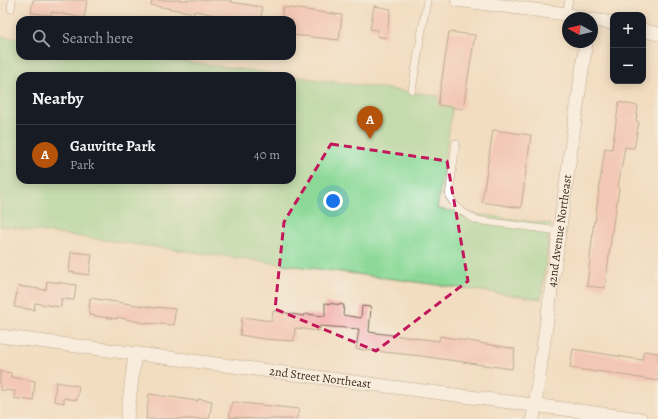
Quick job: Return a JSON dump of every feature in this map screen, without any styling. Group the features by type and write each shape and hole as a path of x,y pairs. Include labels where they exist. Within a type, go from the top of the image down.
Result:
{"street":[{"path":"456,0 562,13"},
{"path":"598,21 610,23"},
{"path":"646,31 658,34"},
{"name":"42nd Avenue Northeast","path":"533,419 585,48"},
{"name":"2nd Street Northeast","path":"0,336 641,419"},
{"path":"127,419 135,354"}],"lane":[{"path":"11,9 12,0"},
{"path":"412,90 427,0"},
{"path":"566,12 568,0"},
{"path":"456,143 449,196 458,209 476,220 559,231"}],"highlighted area":[{"path":"331,144 447,161 468,281 376,351 275,309 284,222"}],"green space":[{"path":"0,36 16,38 16,60 174,60 263,72 16,72 16,184 296,184 296,77 454,98 437,209 551,224 541,299 0,226"}],"building":[{"path":"33,0 87,0 84,16 73,16 52,12 51,15 31,13"},
{"path":"152,0 231,0 231,2 262,7 261,16 221,16 195,11 194,13 151,5"},
{"path":"374,6 391,9 386,38 377,36 378,30 370,29"},
{"path":"283,7 342,15 339,40 296,35 296,16 282,16"},
{"path":"449,32 475,35 463,109 438,105"},
{"path":"619,102 638,106 636,121 639,122 634,148 625,147 618,187 605,288 587,286 594,221 595,222 605,148 612,149"},
{"path":"493,130 531,135 521,208 482,202"},
{"path":"71,252 92,254 89,275 69,272"},
{"path":"47,281 76,285 74,300 61,299 61,307 35,303 34,310 14,307 18,286 46,290"},
{"path":"90,298 156,308 175,309 174,325 144,323 117,317 117,319 89,315"},
{"path":"325,303 344,305 343,315 361,318 362,306 371,307 369,332 439,341 440,336 515,349 512,369 421,356 356,349 359,329 320,326 319,331 295,328 294,341 264,339 240,335 242,317 272,321 273,311 304,316 305,314 325,316"},
{"path":"573,349 642,360 644,351 658,353 658,381 570,368"},
{"path":"0,371 11,373 11,377 35,381 33,401 14,398 15,391 0,390"},
{"path":"56,382 79,386 77,400 64,398 64,403 54,401"},
{"path":"149,394 198,401 198,399 212,401 209,419 146,419"},
{"path":"232,402 299,409 297,419 229,417"}],"place":[{"name":"Gauvitte Park","path":"370,139"}]}
